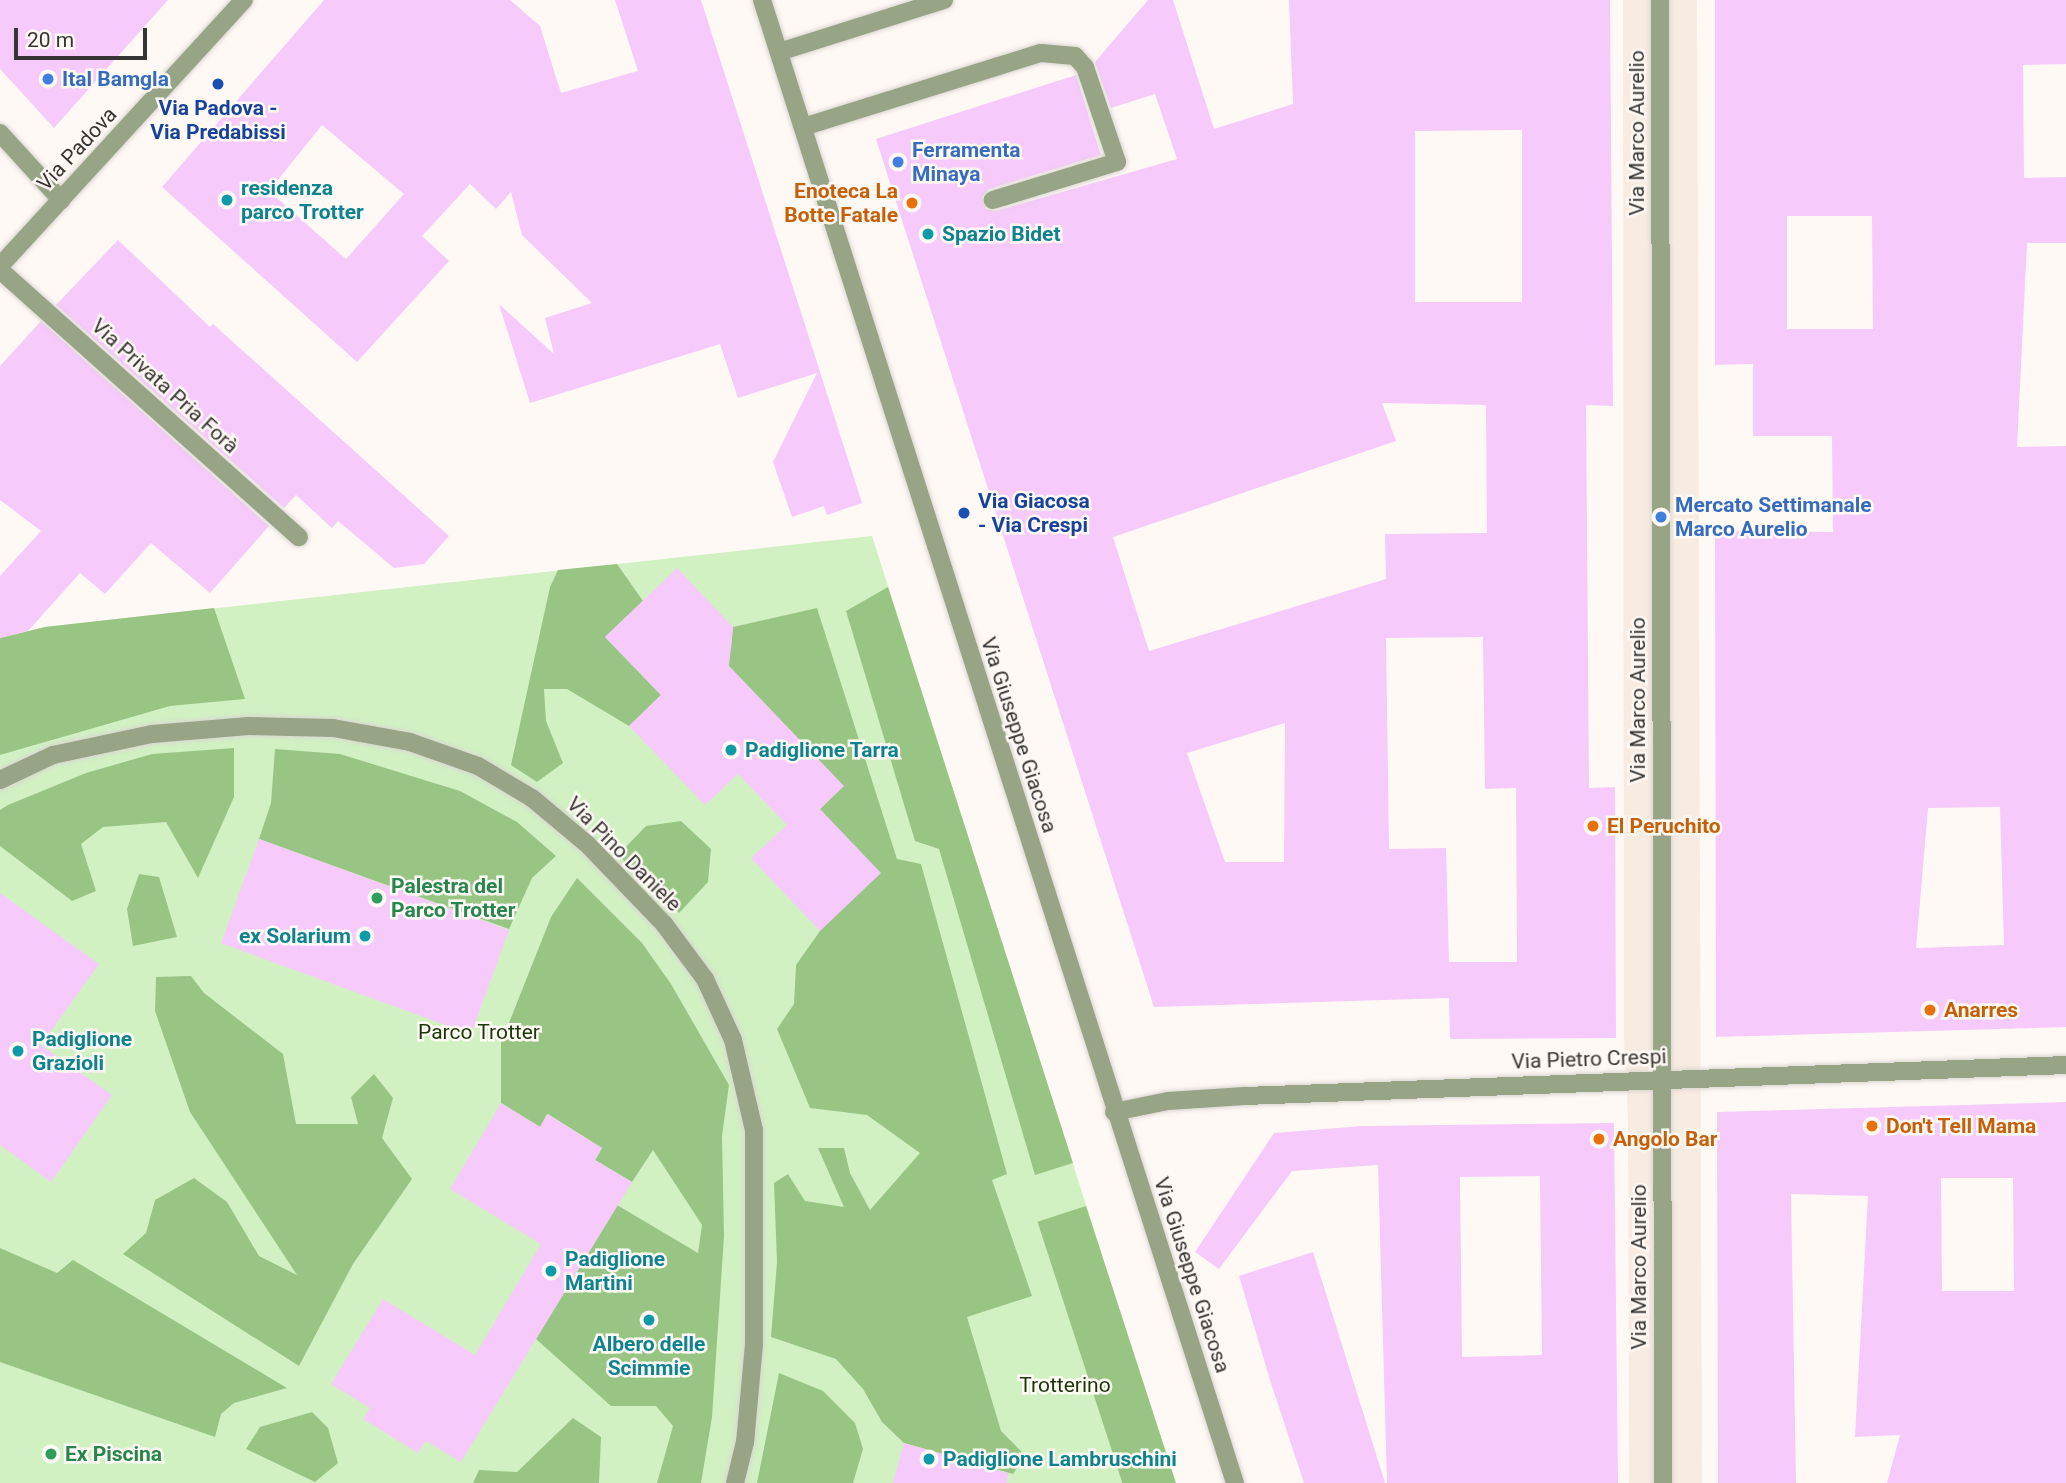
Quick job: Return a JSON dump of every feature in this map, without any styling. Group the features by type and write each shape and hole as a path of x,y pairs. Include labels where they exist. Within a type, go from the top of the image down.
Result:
{"street":[{"name":"Via Padova","path":"0,268 244,0"},
{"name":"Via Giuseppe Giacosa","path":"762,0 1114,1112 1235,1483"},
{"name":"Via Marco Aurelio","path":"1660,0 1663,1483"},
{"path":"779,52 933,2"},
{"path":"803,127 1041,53 1075,56 1085,67 1117,162 993,201"},
{"path":"0,133 61,200"},
{"name":"Via Privata Pria Forà","path":"0,268 299,537"},
{"name":"Via Pino Daniele","path":"0,780 53,755 152,734 249,726 334,728 410,741 478,766 532,798 588,845 664,924 705,979 733,1040 751,1117 757,1217 754,1344 745,1442 735,1483"},
{"name":"Via Pietro Crespi","path":"1114,1112 1168,1101 1661,1079 2066,1065"}],"shaded area":[{"name":"Mercato Settimanale Marco Aurelio","path":"1623,0 1697,0 1702,1483 1629,1483 1628,1118 1624,1038"}],"green space":[{"name":"Parco Trotter","path":"872,536 1175,1483 0,1483 0,638 45,627"},
{"path":"617,564 643,601 605,637 661,695 629,726 567,689 544,689 546,721 563,763 537,782 511,765 550,587 558,570"},
{"path":"888,587 1073,1163 1035,1175 939,849 915,841 846,611"},
{"path":"214,608 245,699 170,706 0,755 0,638 45,627"},
{"path":"817,608 897,859 921,864 1007,1174 992,1180 1032,1296 967,1317 1001,1431 1025,1455 1013,1474 904,1443 882,1422 863,1389 836,1359 771,1337 777,1262 774,1183 788,1174 805,1201 844,1207 818,1148 844,1148 850,1173 870,1210 920,1153 867,1115 810,1108 777,1029 794,1004 796,965 820,931 820,809 843,786 721,658 731,649 733,627"},
{"path":"234,748 234,797 198,878 166,822 103,827 81,844 96,891 72,901 0,846 0,810 8,805 86,773 152,754"},
{"path":"275,749 340,754 460,791 517,822 556,856 532,878 509,929 259,839 271,803"},
{"path":"681,821 711,849 708,882 679,913 618,855 646,826"},
{"path":"139,874 159,877 177,937 133,946 127,909"},
{"path":"577,878 642,943 671,984 729,1085 722,1136 724,1236 712,1417 701,1483 657,1483 673,1426 656,1406 611,1406 536,1339 617,1205 698,1253 702,1225 653,1150 632,1182 595,1160 602,1148 548,1114 540,1127 501,1103 501,1043 551,917"},
{"path":"191,976 204,993 283,1054 296,1124 358,1124 351,1097 374,1074 393,1098 382,1138 412,1179 353,1264 299,1366 123,1254 146,1233 155,1200 194,1178 227,1202 259,1256 297,1275 190,1112 155,1011 156,977"},
{"path":"1086,1206 1176,1483 1122,1483 1037,1222"},
{"path":"0,1248 57,1273 73,1260 287,1388 234,1403 221,1414 215,1437 0,1362"},
{"path":"779,1373 823,1391 855,1423 863,1449 853,1483 757,1483"},
{"path":"312,1412 328,1428 338,1463 315,1482 246,1449 260,1427"},
{"path":"573,1418 601,1437 599,1483 473,1483 479,1470 517,1472"}],"building":[{"path":"0,0 168,0 54,128 0,69"},
{"path":"324,0 510,0 540,26 561,93 638,71 615,0 701,0 862,503 827,515 824,506 792,517 773,462 817,373 738,398 720,344 530,403 499,304 554,354 545,318 592,303 522,235 511,192 496,209 470,184 422,236 449,261 357,362 162,187","holes":["322,125 404,194 346,259 269,191"]},
{"path":"1148,0 1173,0 1214,129 1293,104 1289,0 1610,0 1613,406 1586,405 1589,788 1615,787 1616,1038 1450,1039 1449,998 1154,1007 876,139 1076,75 1101,155 989,189 982,198 986,209 996,211 1177,159 1155,94 1111,108 1095,62","holes":["1522,130 1522,302 1415,302 1415,131","1382,403 1486,405 1487,533 1385,534 1386,579 1149,651 1113,537 1396,441","1483,637 1485,789 1516,788 1517,962 1449,962 1446,848 1389,849 1386,638","1285,723 1284,862 1225,862 1187,753"]},
{"path":"1715,0 2066,0 2066,64 2023,65 2024,178 2066,177 2066,243 2027,243 2017,447 2066,446 2066,1027 1716,1037 1715,531 1833,532 1832,436 1753,436 1753,364 1715,365","holes":["1787,216 1872,216 1873,329 1787,329","2000,807 2004,945 1916,948 1928,808"]},
{"path":"118,240 210,327 213,324 449,536 424,564 394,568 338,521 332,528 296,495 284,508 56,305"},
{"path":"41,321 269,526 210,593 151,543 105,594 80,573 28,631 0,638 0,576 41,531 0,500 0,366"},
{"name":"Padiglione Tarra","path":"677,568 733,627 729,666 844,786 820,809 881,873 820,931 751,858 787,825 738,774 705,805 629,726 661,695 605,637"},
{"name":"ex Solarium","path":"259,839 509,930 471,1034 221,943"},
{"name":"Padiglione Grazioli","path":"0,893 99,964 41,1045 112,1095 51,1182 0,1145"},
{"path":"2066,1102 2066,1483 1887,1483 1900,1435 1855,1437 1868,1196 1791,1194 1796,1483 1718,1483 1717,1112","holes":["1941,1178 2013,1178 2014,1291 1942,1291"]},
{"name":"Padiglione Martini","path":"501,1103 540,1127 547,1114 602,1148 595,1160 632,1182 461,1462 426,1441 418,1453 363,1419 370,1408 331,1384 383,1299 475,1355 541,1244 450,1189"},
{"path":"1614,1123 1618,1483 1387,1483 1378,1165 1292,1171 1219,1269 1195,1252 1274,1133 1363,1126","holes":["1540,1176 1542,1355 1462,1357 1460,1177"]},
{"path":"1313,1252 1385,1483 1304,1483 1270,1380 1239,1276"},
{"name":"Padiglione Lambruschini","path":"904,1443 1008,1473 1007,1483 893,1483"}],"place":[{"name":"Ital Bamgla","path":"48,79"},
{"name":"Via Padova - Via Predabissi","path":"218,84"},
{"name":"Ferramenta Minaya","path":"898,162"},
{"name":"residenza parco Trotter","path":"227,200"},
{"name":"Enoteca La Botte Fatale","path":"912,203"},
{"name":"Spazio Bidet","path":"928,234"},
{"name":"Via Giacosa - Via Crespi","path":"964,513"},
{"name":"Mercato Settimanale Marco Aurelio","path":"1661,517"},
{"name":"Padiglione Tarra","path":"731,750"},
{"name":"El Peruchito","path":"1593,826"},
{"name":"Palestra del Parco Trotter","path":"377,898"},
{"name":"ex Solarium","path":"365,936"},
{"name":"Anarres","path":"1930,1010"},
{"name":"Padiglione Grazioli","path":"18,1051"},
{"name":"Don't Tell Mama","path":"1872,1126"},
{"name":"Angolo Bar","path":"1599,1139"},
{"name":"Padiglione Martini","path":"551,1271"},
{"name":"Albero delle Scimmie","path":"649,1320"},
{"name":"Ex Piscina","path":"51,1454"},
{"name":"Padiglione Lambruschini","path":"929,1459"}],"park label":[{"name":"Trotterino","path":"1065,1385"}]}
